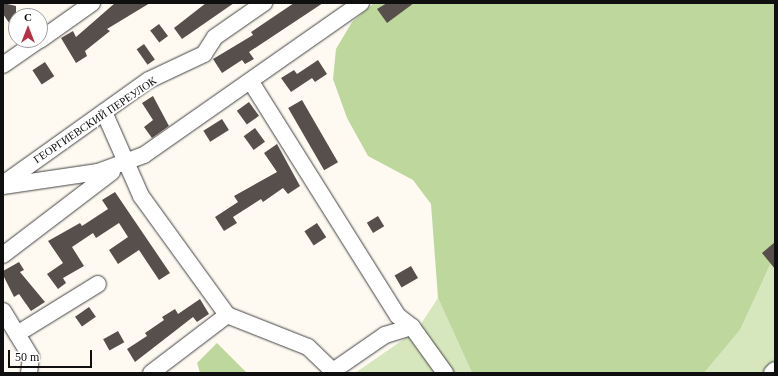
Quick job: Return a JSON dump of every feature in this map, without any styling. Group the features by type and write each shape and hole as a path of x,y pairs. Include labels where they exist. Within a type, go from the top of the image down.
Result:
{"street":[{"path":"48,34 92,3"},
{"name":"ГЕОРГИЕВСКИЙ ПЕРЕУЛОК","path":"3,185 150,80 204,54 215,38 264,3"},
{"path":"3,185 59,180 98,172 144,156 361,3"},
{"path":"3,65 28,48"},
{"path":"251,82 394,309 412,327 445,373"},
{"path":"104,112 141,196 227,315 308,347 331,372 385,335 412,327"},
{"path":"3,255 126,161"},
{"path":"17,334 98,284"},
{"path":"3,311 31,357 29,373"},
{"path":"151,373 227,315"},
{"path":"772,373 775,370"}],"green space":[{"path":"374,3 775,3 775,254 740,330 704,373 472,373 438,298 431,204 413,180 368,156 347,118 333,79 336,49 352,22"},
{"path":"775,254 775,373 704,373 740,330"},
{"path":"438,298 472,373 355,373 417,330"},
{"path":"217,343 247,373 200,373 197,363"}],"building":[{"path":"3,3 16,6 16,8 8,8 8,21 3,14"},
{"path":"115,3 150,3 107,29 110,31 85,51 87,56 76,63 61,38 73,31 76,37"},
{"path":"206,3 234,3 182,39 174,28"},
{"path":"294,3 323,3 249,52 254,59 245,64 242,60 222,73 213,59 253,35 251,32"},
{"path":"387,3 414,3 387,23 377,9"},
{"path":"159,24 168,36 159,43 150,31"},
{"path":"144,44 155,60 148,65 137,49"},
{"path":"318,60 327,74 315,82 312,78 291,92 281,78 294,70 297,74"},
{"path":"45,62 54,76 42,84 32,70"},
{"path":"153,96 169,126 152,138 144,127 153,120 142,103"},
{"path":"302,100 338,162 324,170 288,108"},
{"path":"249,102 259,116 247,125 237,111"},
{"path":"222,119 229,130 210,142 203,131"},
{"path":"255,128 265,142 254,150 244,136"},
{"path":"277,144 300,186 288,194 283,188 263,202 261,199 233,217 237,223 224,231 215,217 238,202 234,196 277,172 264,153"},
{"path":"115,192 170,273 159,280 139,250 118,264 109,250 128,237 119,223 96,238 93,233 72,247 84,266 63,278 66,283 58,289 47,274 63,263 48,241 80,223 82,226 108,209 102,200"},
{"path":"378,216 384,226 373,233 367,223"},
{"path":"317,223 326,237 314,245 304,231"},
{"path":"775,242 775,269 762,253"},
{"path":"19,262 24,270 20,272 45,302 31,311 19,294 14,297 3,275 3,271"},
{"path":"411,266 418,278 402,288 395,276"},
{"path":"200,299 209,314 197,322 193,317 135,362 127,349 147,336 145,333 164,320 162,317 175,309 178,314"},
{"path":"89,307 96,317 82,327 75,317"},
{"path":"118,331 124,342 109,351 103,339"}]}
